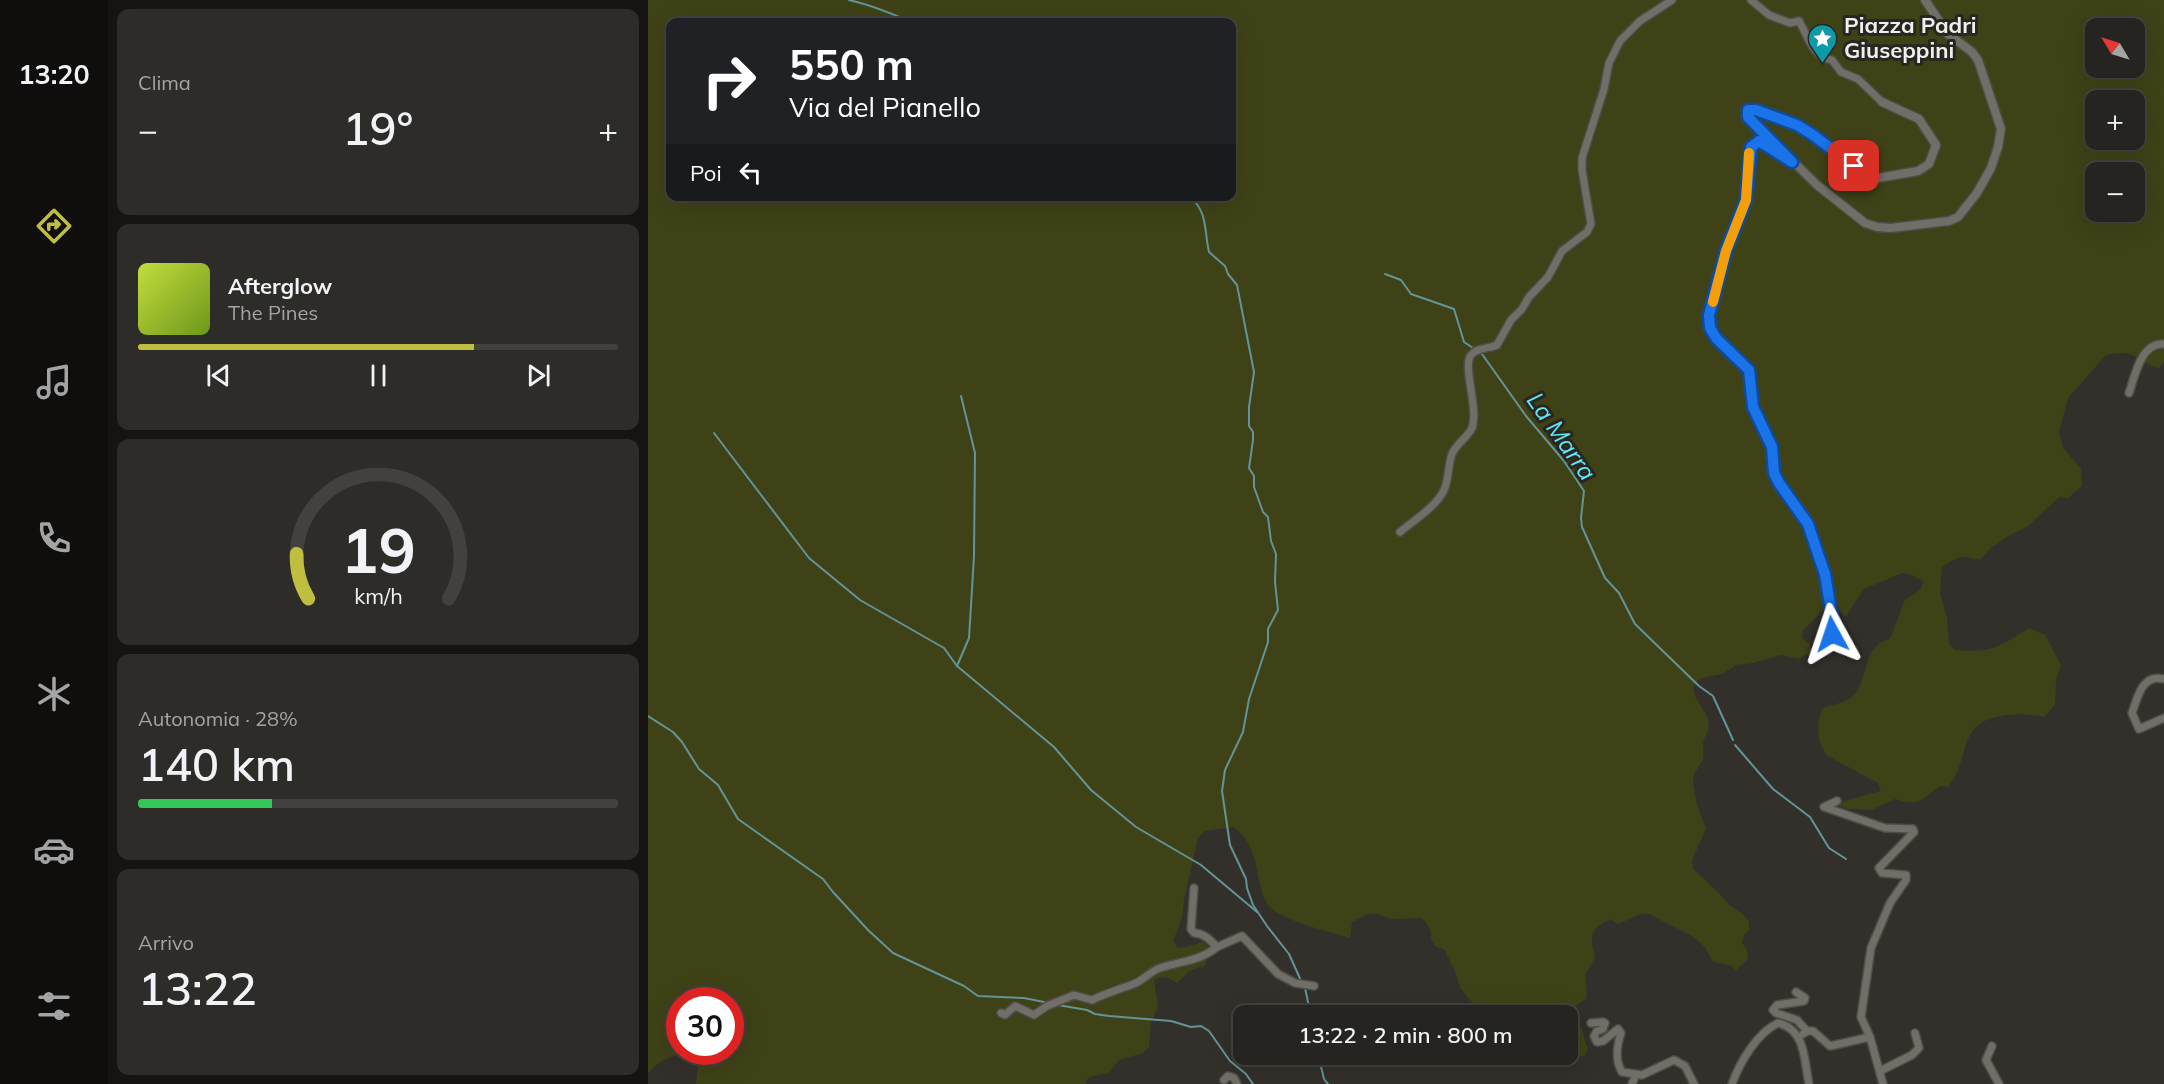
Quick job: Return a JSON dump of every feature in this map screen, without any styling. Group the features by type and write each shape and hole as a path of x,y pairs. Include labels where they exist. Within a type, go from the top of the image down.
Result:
{"street":[{"path":"1400,532 1425,511 1444,490 1453,452 1472,428 1474,406 1467,366 1472,354 1476,350 1497,345 1511,320 1548,277 1562,251 1587,232 1591,224 1582,158 1604,89 1609,63 1620,41 1631,29 1672,0"},
{"path":"1751,0 1769,15 1790,23 1799,21 1814,50 1823,58 1832,60 1841,72 1858,79 1882,102 1919,119 1924,125 1936,145 1929,164 1918,171 1878,178 1865,173 1797,125 1756,110 1748,110 1748,117 1792,162 1843,206 1865,223 1892,228 1948,221 1958,217 1977,193 1991,168 2001,129 1978,60 1972,52 1948,34 1924,0"},
{"path":"1792,162 1759,141 1751,147 1746,200 1726,251 1709,322 1716,338 1749,370 1753,407 1772,447 1774,473 1808,524 1825,574 1832,617 1832,634 1836,640"},
{"path":"2129,393 2144,354 2155,345 2164,344"},
{"path":"2164,679 2153,678 2142,686 2132,713 2139,729 2164,718"},
{"path":"1837,801 1824,807 1885,828 1913,830 1914,832 1894,855 1882,862 1879,868 1882,873 1906,875 1906,880 1890,903 1871,948 1861,1017 1870,1037 1883,1084"},
{"path":"1194,888 1191,929 1194,933 1206,936 1217,946"},
{"path":"1001,1013 1005,1014 1015,1006 1030,1014 1037,1014 1047,1006 1074,995 1092,1000 1135,983 1153,974 1158,968 1201,957 1217,946 1242,936 1278,974 1295,983 1308,985"},
{"path":"1796,992 1805,998 1804,1001 1776,1005 1773,1010 1797,1020 1807,1031 1813,1032 1830,1046 1870,1037"},
{"path":"1592,1023 1605,1023 1603,1029 1597,1031 1594,1036 1597,1042 1604,1041 1618,1029 1621,1033 1617,1046 1619,1070 1642,1075 1674,1060 1685,1066 1694,1084"},
{"path":"1732,1084 1737,1070 1769,1027 1778,1023 1788,1025 1799,1037 1809,1084"},
{"path":"1799,1037 1807,1031"},
{"path":"1880,1071 1912,1055 1920,1048 1915,1033"},
{"path":"1992,1046 1986,1060 1999,1084"},
{"path":"1632,1084 1636,1074"},
{"path":"1224,1080 1228,1076 1234,1078 1237,1084"}],"green space":[{"path":"648,0 2164,0 2164,362 2159,368 2127,354 2106,355 2068,398 2059,432 2063,448 2081,469 2082,486 2068,498 2059,497 2027,527 1992,547 1981,559 1959,558 1942,567 1940,593 1947,618 1949,643 1954,650 1977,651 1994,648 2029,628 2045,635 2061,665 2056,680 2055,705 2044,717 2006,715 1979,724 1970,734 1958,770 1948,787 1940,786 1919,801 1895,799 1872,810 1848,809 1837,805 1881,791 1878,783 1824,752 1818,733 1820,713 1823,708 1853,696 1862,681 1874,648 1890,639 1905,600 1920,590 1924,582 1910,574 1902,573 1864,589 1846,616 1832,606 1824,610 1803,630 1802,638 1809,643 1812,652 1798,659 1781,655 1736,665 1722,674 1697,681 1693,688 1695,696 1708,718 1709,728 1703,743 1703,760 1694,774 1693,783 1697,805 1706,829 1692,860 1693,869 1729,905 1749,921 1749,930 1744,935 1742,943 1747,950 1748,959 1736,970 1730,965 1713,962 1705,947 1692,936 1649,914 1641,914 1618,924 1611,919 1595,930 1592,944 1595,958 1585,975 1586,999 1578,1005 1474,1005 1460,988 1455,971 1444,949 1436,947 1431,940 1430,928 1422,918 1392,919 1377,914 1368,914 1352,922 1350,938 1288,918 1272,909 1262,892 1250,847 1234,827 1205,831 1198,838 1182,918 1173,941 1178,948 1203,942 1210,948 1205,965 1189,971 1177,983 1166,978 1154,980 1158,1007 1151,1022 1149,1047 1143,1053 1119,1060 1109,1073 1092,1076 1086,1080 1086,1084 696,1084 698,1065 744,1065 744,987 666,987 665,1059 648,1073"},
{"path":"1578,1024 1588,1048 1585,1055 1578,1058"}],"waterway":[{"path":"849,0 901,18"},
{"path":"1195,201 1203,215 1209,252 1225,266 1237,285 1254,372 1249,407 1249,426 1253,432 1249,468 1254,476 1254,487 1263,512 1268,517 1271,541 1276,554 1275,582 1278,610 1268,629 1268,642 1249,699 1243,732 1225,770 1222,791 1230,845 1246,879 1253,905 1289,954 1302,983"},
{"name":"La Marra","path":"1385,274 1401,280 1411,294 1454,309 1464,342 1482,354 1526,416 1564,461 1584,491 1582,527 1605,578 1619,593 1635,624 1699,686 1713,696 1733,740"},
{"path":"957,666 969,638 974,556 975,453 961,396"},
{"path":"714,433 809,558 860,600 944,648 957,666 1054,747 1091,790 1136,827 1201,865 1257,912"},
{"path":"648,716 673,732 682,742 699,769 718,785 738,819 823,879 868,930 893,953 964,986 978,996 1024,998 1049,1003"},
{"path":"1735,745 1773,789 1810,817 1829,848 1846,859"},
{"path":"1305,988 1309,1005"},
{"path":"1058,1005 1087,1010 1095,1014 1171,1021 1191,1027 1201,1026 1209,1031 1230,1061 1246,1074 1253,1084"},
{"path":"1321,1065 1324,1079 1328,1084"}],"slow traffic":[{"path":"1713,302 1726,251 1746,200 1749,153"}],"place":[{"name":"Piazza Padri Giuseppini","path":"1823,64"}],"route":[{"path":"1832,634 1832,617 1825,574 1808,524 1774,473 1772,447 1753,407 1749,370 1716,338 1710,328 1709,315 1726,251 1746,200 1751,147 1759,141 1792,162 1748,117 1748,110 1756,110 1797,125 1854,166"}]}
